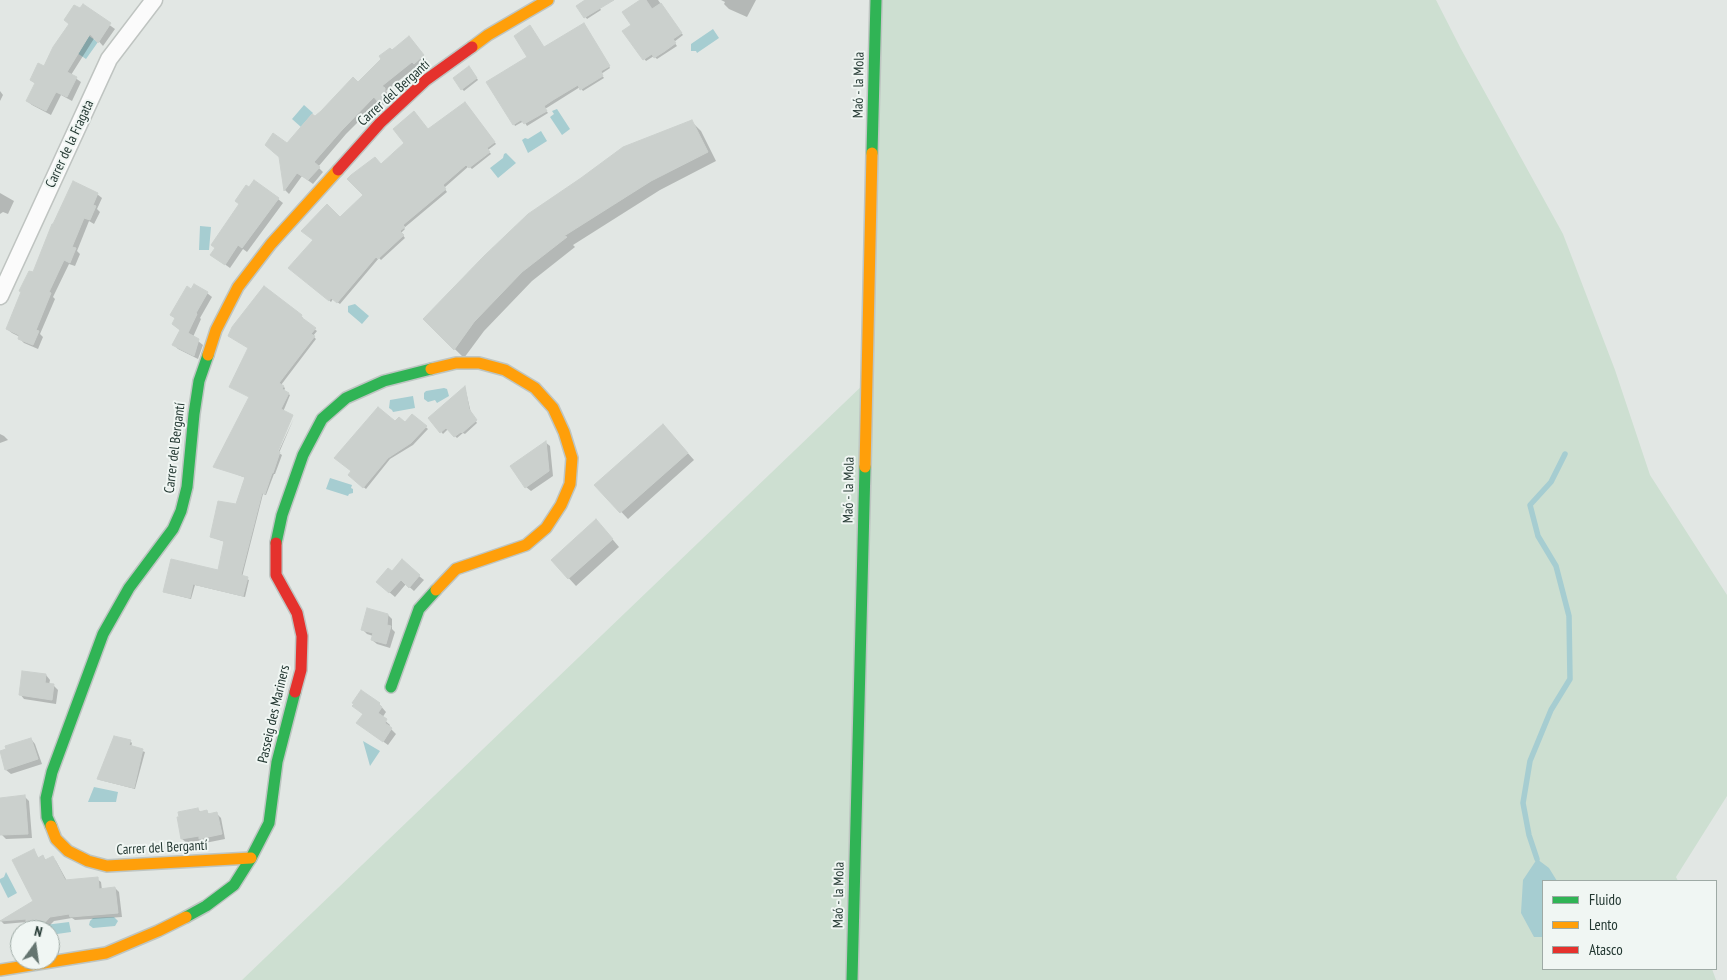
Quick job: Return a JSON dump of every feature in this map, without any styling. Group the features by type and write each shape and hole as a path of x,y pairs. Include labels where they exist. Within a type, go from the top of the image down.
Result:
{"street":[{"name":"Carrer de la Fragata","path":"0,296 109,60 154,0"},
{"name":"Carrer del Bergantí","path":"251,858 107,866 88,861 68,851 56,839 47,817 46,798 52,772 103,634 129,588 173,529 181,510 187,487 199,381 216,330 238,287 271,244 387,117 426,80 488,35 548,0"},
{"name":"Maó - la Mola","path":"852,980 876,0"},
{"name":"Passeig des Mariners","path":"0,970 106,953 158,931 206,906 234,885 269,824 277,762 302,670 302,636 297,614 276,575 276,543 282,516 303,455 322,419 346,398 384,381 456,363 479,363 506,370 535,388 553,408 564,432 572,458 570,484 561,505 546,528 526,545 456,569 419,609 391,687"}],"green space":[{"path":"876,0 1436,0 1563,234 1615,370 1650,475 1727,595 1727,796 1676,877 1678,880 1542,880 1542,970 1712,970 1716,980 242,980 867,381"}],"water":[{"path":"713,29 719,38 697,53 696,51 691,51 691,44"},
{"path":"89,36 98,42 86,59 77,53"},
{"path":"304,105 313,113 301,127 292,119"},
{"path":"557,109 570,129 562,135 550,117 554,114 552,111"},
{"path":"541,131 547,141 528,153 522,140 528,139"},
{"path":"506,153 516,163 498,178 490,168 503,158"},
{"path":"200,226 211,227 209,250 199,250"},
{"path":"355,304 369,316 362,324 348,312 348,306"},
{"path":"447,389 449,396 437,403 435,400 428,402 424,399 426,391"},
{"path":"413,396 415,408 393,412 389,408 390,400"},
{"path":"330,478 352,485 353,493 348,496 326,489"},
{"path":"363,741 380,751 370,766"},
{"path":"94,787 118,792 116,802 88,802"},
{"path":"1537,859 1549,868 1556,880 1542,880 1542,937 1534,937 1521,913 1523,880"},
{"path":"6,872 17,893 8,898 0,882 0,879 4,877"},
{"path":"114,917 118,921 115,926 93,928 89,925 93,918"},
{"path":"69,922 71,932 60,934 60,923"}],"building":[{"path":"585,0 614,0 584,18 576,6"},
{"path":"640,0 646,0 652,9 661,3 682,33 673,39 676,43 665,51 654,58 652,54 643,60 622,31 631,25 622,12"},
{"path":"83,4 111,23 98,43 90,34 67,72 77,77 67,97 56,92 46,111 26,101 35,83 30,80 38,63 44,66 53,47 69,24 64,20 74,5 80,8"},
{"path":"584,23 610,66 601,71 603,76 580,90 578,85 544,106 547,111 524,124 521,120 513,125 486,82 527,57 514,36 530,25 544,47"},
{"path":"409,36 424,55 382,86 385,88 385,94 378,102 374,97 342,130 314,162 320,167 308,180 297,173 284,191 279,157 265,145 273,133 287,143 312,114 315,116 321,111 353,77 358,82 381,59 379,56 390,48 392,50"},
{"path":"469,66 477,78 461,90 453,78"},
{"path":"465,102 495,142 487,148 490,152 469,168 466,165 443,185 446,189 403,225 405,227 400,231 404,235 378,259 376,257 337,303 331,298 329,301 288,268 313,240 301,231 327,204 340,217 363,195 347,179 375,157 381,164 404,143 393,129 414,111 428,129"},
{"path":"692,120 708,152 651,181 564,236 567,237 522,272 474,322 454,350 423,319 528,214 623,147"},
{"path":"254,180 279,198 242,248 238,245 225,265 210,255 215,248 211,245 239,204 235,201 246,185 249,187"},
{"path":"73,181 98,193 93,205 96,206 90,220 84,218 72,247 76,248 70,263 64,260 49,292 51,293 36,330 39,331 33,345 18,339 19,335 6,329 21,292 19,291 29,271 33,272 52,224"},
{"path":"194,284 208,292 196,313 188,333 199,339 194,356 172,345 180,330 172,324 175,318 170,315 187,286 191,289"},
{"path":"264,286 316,328 311,334 315,336 279,383 284,386 282,389 289,393 281,409 293,415 278,451 280,452 265,494 262,493 241,575 248,577 243,596 193,584 190,598 163,592 171,559 218,570 224,541 210,537 218,501 236,504 245,477 213,467 249,397 229,387 248,348 228,336 232,327"},
{"path":"465,386 469,409 477,420 462,433 454,437 446,428 440,433 428,418"},
{"path":"378,407 395,421 399,417 405,422 412,414 427,426 411,443 388,458 363,488 348,475 351,471 334,458"},
{"path":"663,424 688,453 620,513 594,485"},
{"path":"546,441 549,471 525,488 510,466"},
{"path":"596,519 613,539 568,579 551,560"},
{"path":"402,559 420,575 409,588 401,580 389,593 376,582 388,568 392,571"},
{"path":"367,608 388,614 387,625 391,626 386,644 371,640 373,633 361,630"},
{"path":"22,671 46,674 45,683 54,684 52,700 19,695"},
{"path":"361,690 380,703 382,707 378,713 387,719 385,723 392,728 383,742 356,723 363,714 352,706 354,704 352,703"},
{"path":"114,736 131,740 129,745 143,749 134,788 97,779"},
{"path":"31,738 38,759 5,770 0,751 6,749 5,746"},
{"path":"25,795 28,834 0,835 0,798"},
{"path":"198,808 199,812 207,810 208,814 217,812 222,834 199,839 199,836 181,839 177,817 179,817 178,812"},
{"path":"34,849 38,858 43,855 45,860 53,856 65,880 98,877 99,889 115,887 118,913 70,917 69,914 50,917 47,920 0,921 33,901 12,860"}],"waterway":[{"path":"1537,859 1529,835 1523,803 1530,761 1551,710 1570,679 1569,616 1556,566 1538,536 1530,505 1551,482 1565,454"}],"traffic: fast":[{"path":"872,153 876,0"},
{"path":"51,826 47,817 46,798 52,772 103,634 129,588 173,529 181,511 187,487 199,381 208,355"},
{"path":"276,543 282,515 303,455 322,419 346,398 384,381 431,369"},
{"path":"852,980 865,467"},
{"path":"391,687 419,609 436,590"},
{"path":"186,917 206,906 234,885 251,858 269,823 277,762 295,692"}],"traffic: slow":[{"path":"472,47 488,35 548,0"},
{"path":"865,467 872,153"},
{"path":"208,355 216,330 238,287 271,244 338,170"},
{"path":"431,369 456,363 479,363 505,370 535,388 553,408 564,432 572,458 570,484 561,505 546,528 526,545 456,569 436,590"},
{"path":"51,826 56,839 68,851 88,861 107,866 251,858"},
{"path":"0,970 106,953 186,917"}],"traffic: jam":[{"path":"338,170 380,123 426,80 472,47"},
{"path":"276,543 276,575 297,613 302,636 301,670 295,692"}]}
